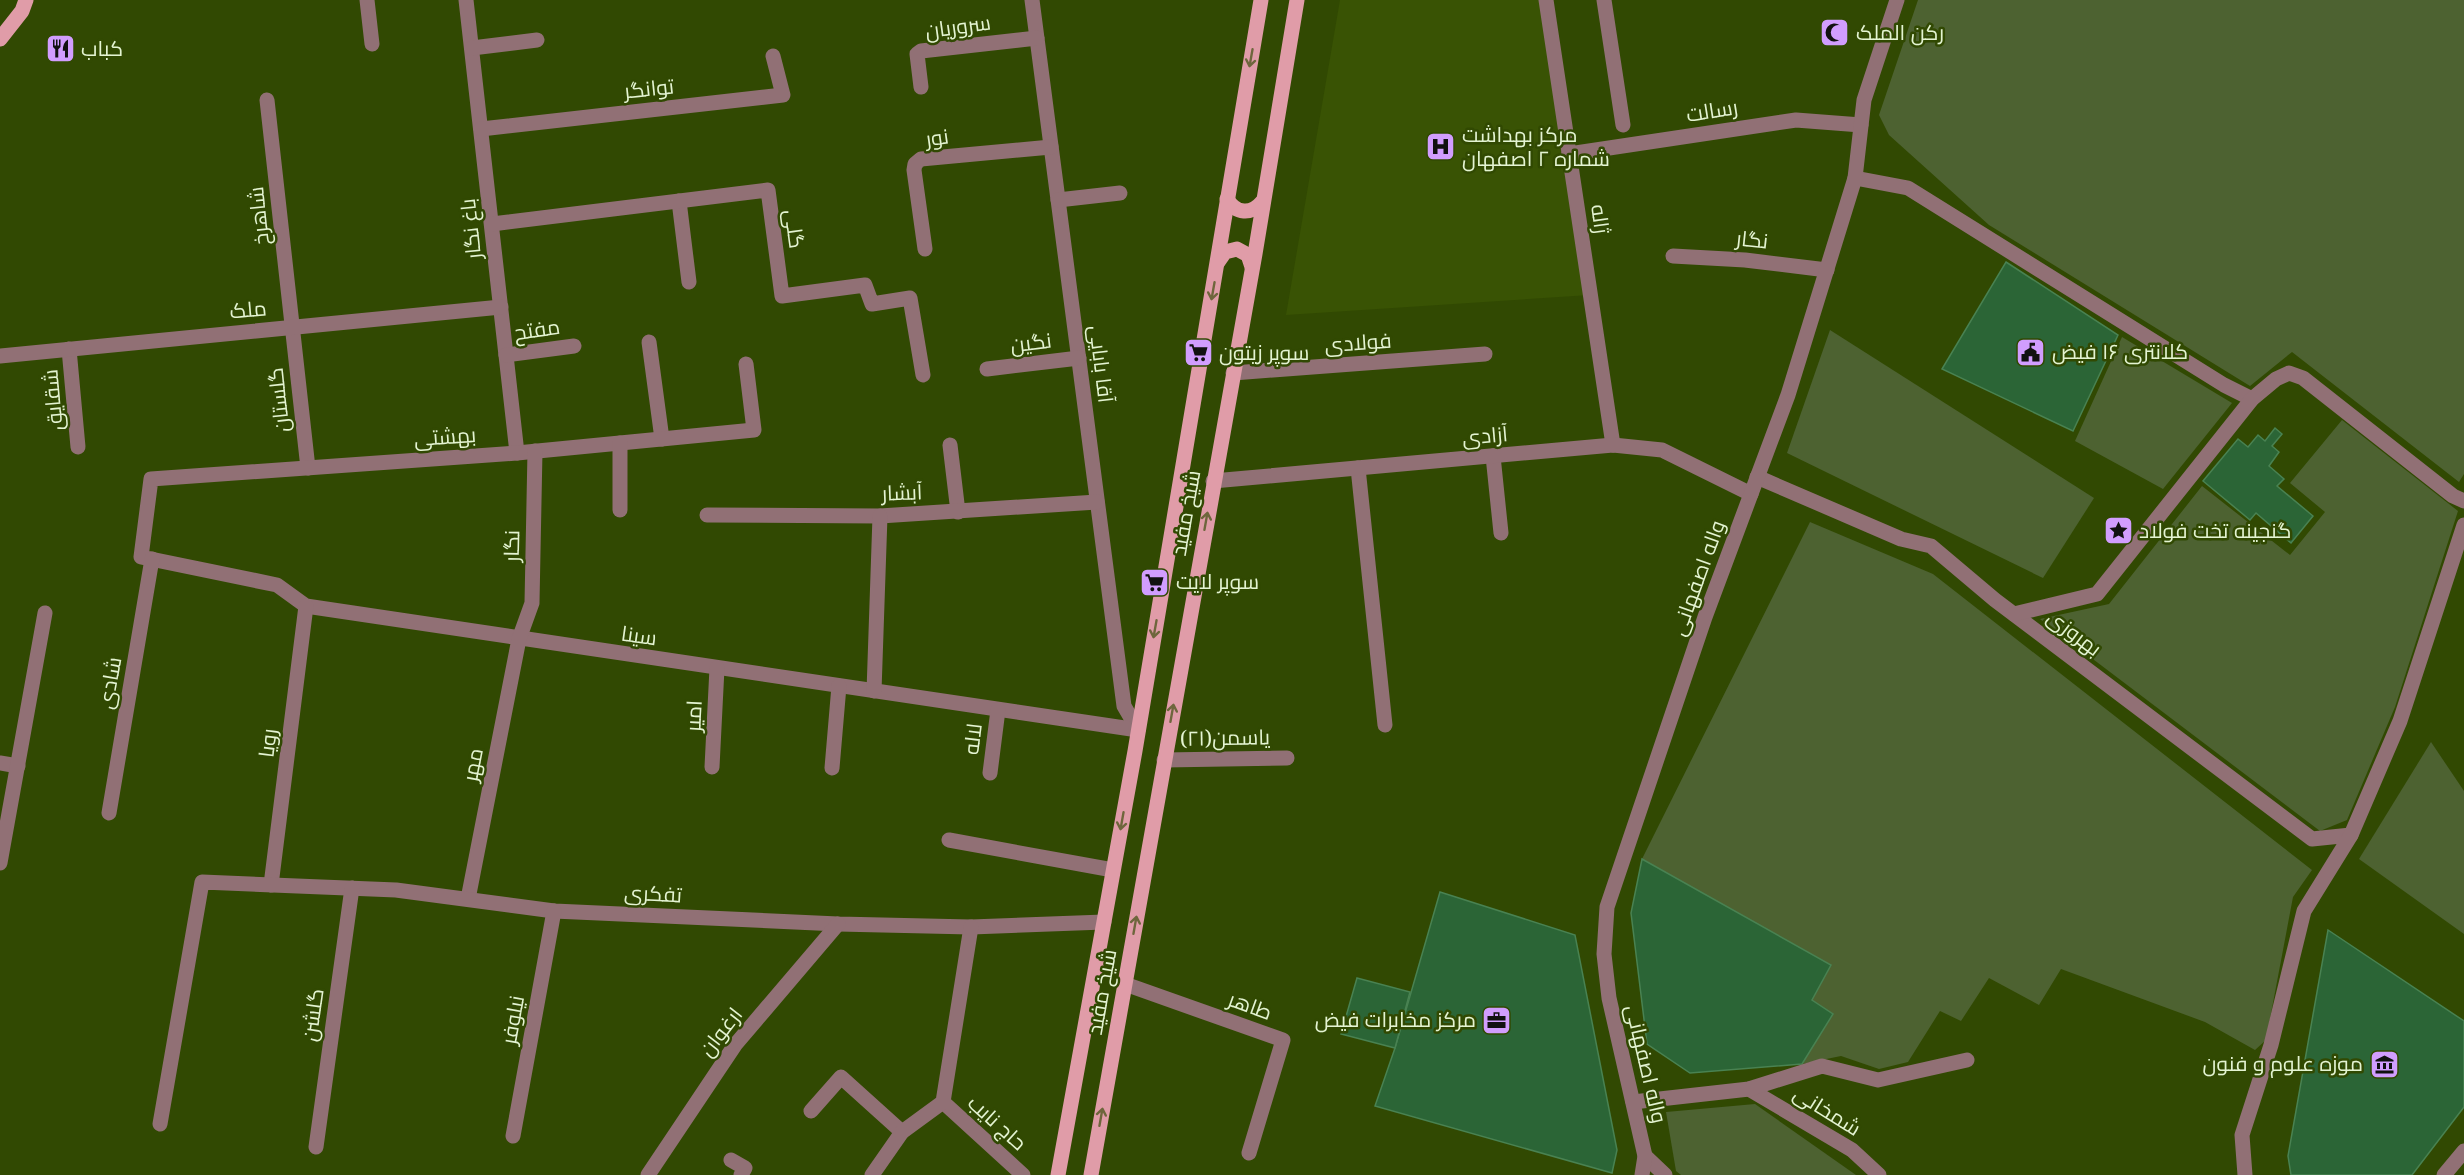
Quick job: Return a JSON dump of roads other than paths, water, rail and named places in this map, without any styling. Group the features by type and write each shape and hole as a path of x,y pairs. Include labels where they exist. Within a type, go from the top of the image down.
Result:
{"main road":[{"path":"0,39 22,11 26,0"},
{"name":"شیخ مفید","path":"1058,1175 1138,730 1261,0"},
{"name":"شیخ مفید","path":"1091,1175 1297,0"},
{"path":"1227,199 1234,208 1244,212 1254,209 1262,202"},
{"path":"1218,262 1225,252 1237,249 1248,255 1252,267"}],"street":[{"path":"367,0 372,45"},
{"name":"باغ نگار","path":"466,0 517,453"},
{"name":"آقا بابایی","path":"1032,0 1124,706 1138,730"},
{"name":"ژاله","path":"1546,0 1613,445"},
{"path":"1604,0 1623,125"},
{"name":"واله اصفهانی","path":"1642,1175 1646,1156 1610,998 1604,954 1607,907 1705,617 1788,395 1855,178 1864,100 1897,0"},
{"name":"سروریان","path":"921,87 917,60 917,54 921,51 1037,38"},
{"path":"472,48 537,40"},
{"name":"توانگر","path":"481,129 783,95 773,56"},
{"name":"شاهرخ","path":"267,100 292,327"},
{"name":"رسالت","path":"1569,154 1796,120 1861,125"},
{"name":"نور","path":"925,249 914,170 915,164 921,159 1052,147"},
{"path":"1855,178 1908,188 2224,385 2252,399"},
{"name":"گلی","path":"492,224 768,190 782,297 865,285 872,304 910,298 923,375"},
{"path":"1058,200 1120,193"},
{"path":"679,201 689,282"},
{"name":"نگار","path":"1673,256 1744,260 1827,270"},
{"name":"ملک","path":"0,356 501,307"},
{"name":"گلستان","path":"292,327 308,468"},
{"path":"649,342 662,439"},
{"name":"مفتح","path":"506,355 574,346"},
{"name":"شقایق","path":"69,349 78,447"},
{"name":"فولادی","path":"1233,374 1485,354"},
{"name":"نگین","path":"987,369 1079,358"},
{"name":"بهشتی","path":"147,558 151,479 517,453 754,430 746,364"},
{"path":"2014,614 2097,594 2252,399 2276,378 2289,373 2303,378 2453,496 2464,501"},
{"path":"620,443 620,510"},
{"path":"950,445 958,512"},
{"name":"آزادی","path":"1213,481 1613,445 1662,450 1751,494"},
{"name":"نگار","path":"519,639 532,603 535,451"},
{"path":"1493,456 1501,533"},
{"path":"1358,468 1385,725"},
{"name":"بهروزی","path":"1757,477 1901,539 1932,546 2014,614 2312,839 2351,835"},
{"name":"آبشار","path":"707,515 880,516 1097,502"},
{"path":"874,691 880,516"},
{"path":"2245,1175 2242,1135 2271,1045 2304,911 2351,835 2400,721 2464,525"},
{"name":"سینا","path":"147,558 277,585 306,606 1138,730"},
{"name":"شادی","path":"109,813 147,558"},
{"name":"رویا","path":"271,885 306,606"},
{"path":"0,863 45,613"},
{"name":"مهر","path":"468,899 519,639"},
{"name":"امیر","path":"712,767 717,668"},
{"path":"832,768 839,686"},
{"name":"لاله","path":"990,773 998,710"},
{"name":"یاسمن(۲۱)","path":"1164,760 1287,758"},
{"path":"0,763 18,766"},
{"path":"949,840 1113,870"},
{"name":"تفکری","path":"160,1124 202,882 396,890 554,911 838,924 971,927 1104,922"},
{"name":"گلشن","path":"316,1147 352,888"},
{"name":"نیلوفر","path":"513,1136 554,911"},
{"name":"ارغوان","path":"648,1175 735,1045 838,924"},
{"path":"872,1175 902,1132 943,1102 971,927"},
{"name":"طاهر","path":"1125,984 1283,1040 1249,1153"},
{"path":"1634,1102 1749,1089 1822,1066 1878,1080 1967,1060"},
{"path":"811,1111 841,1077 902,1132"},
{"name":"شمخانی","path":"1749,1089 1852,1150 1879,1175"},
{"name":"حاج نایب","path":"943,1102 1023,1175"},
{"path":"2444,1175 2464,1151"},
{"path":"1646,1156 1665,1175"},
{"path":"731,1160 745,1168 741,1175"}],"place":[{"name":"رکن الملک","path":"1835,33"},
{"name":"کباب","path":"60,49"},
{"name":"مرکز بهداشت شماره ۲ اصفهان","path":"1441,147"},
{"name":"کلانتری ۱۶ فیض","path":"2031,352"},
{"name":"سوپر زیتون","path":"1198,353"},
{"name":"گنجینه تخت فولاد","path":"2118,531"},
{"name":"سوپر لایت","path":"1155,582"},
{"name":"مرکز مخابرات فیض","path":"1497,1020"},
{"name":"موزه علوم و فنون","path":"2384,1064"}]}
